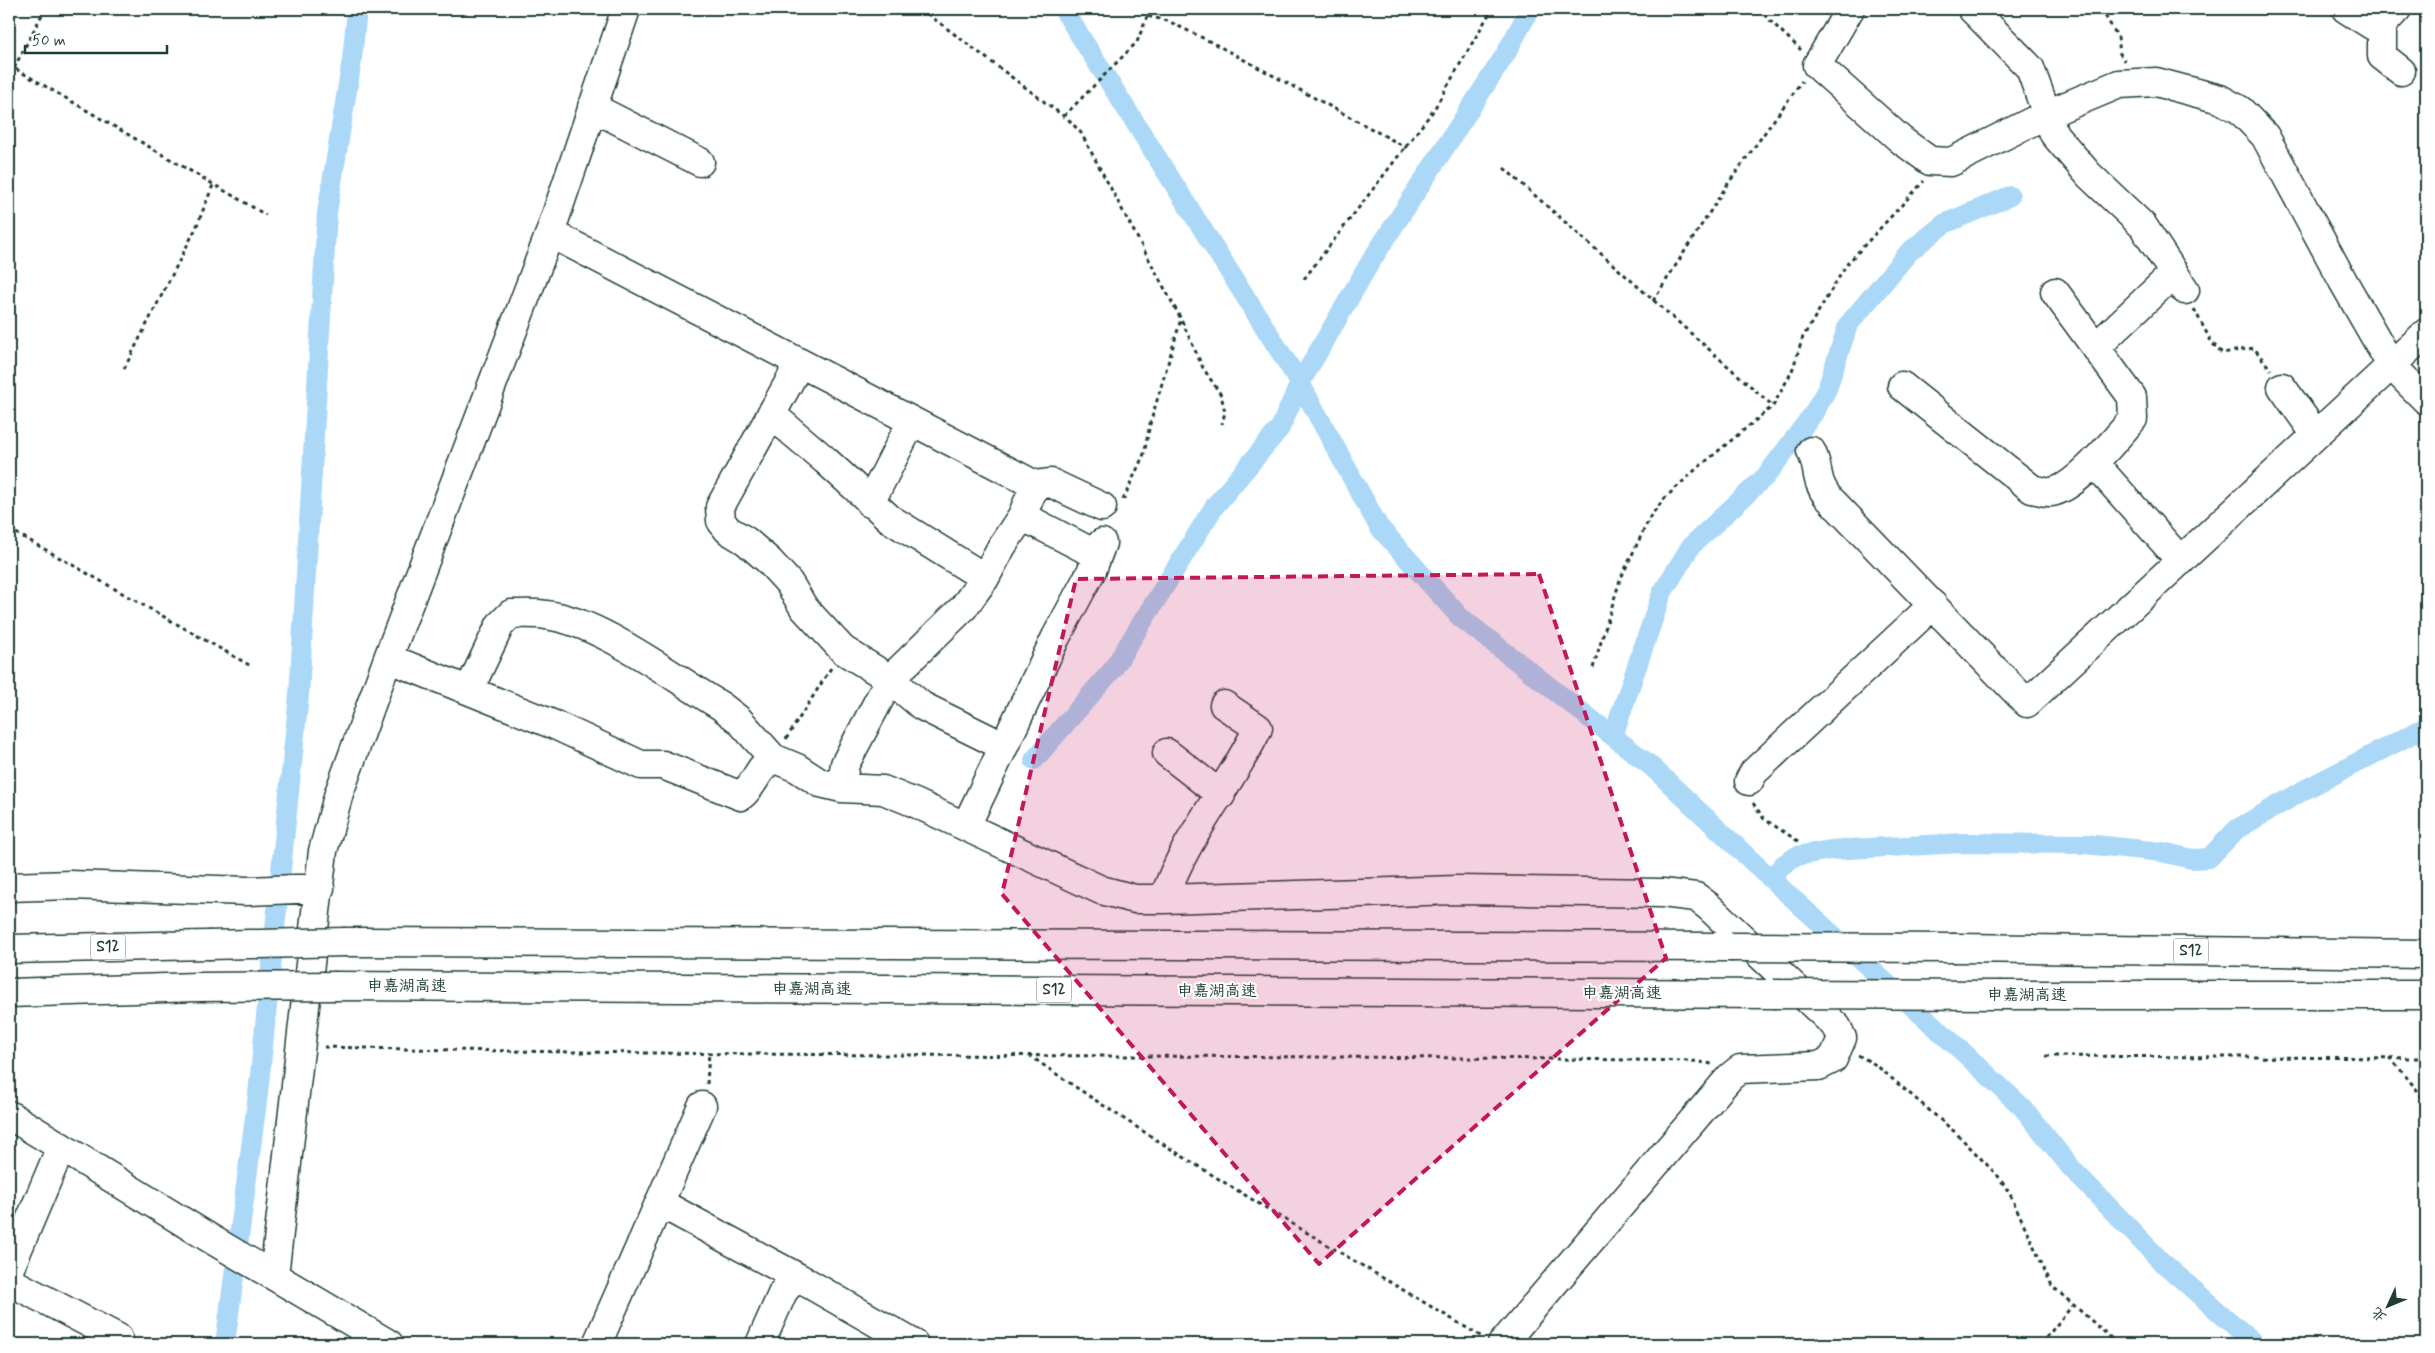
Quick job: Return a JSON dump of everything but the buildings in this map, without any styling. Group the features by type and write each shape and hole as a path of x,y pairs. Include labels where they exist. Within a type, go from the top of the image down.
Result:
{"main road":[{"path":"266,1272 301,1046 312,888 330,822 388,658 550,234 626,9"},
{"path":"1850,9 1816,65 1901,140 1930,160 1951,162 1977,151 2047,114 2119,84 2156,82 2220,99 2240,110 2265,136 2343,281 2392,365 2426,400"},
{"path":"1972,9 2030,68 2054,134 2089,175 2143,226 2179,282 2096,347"},
{"path":"2346,9 2372,26 2390,17"},
{"path":"2390,17 2382,56 2401,71"},
{"path":"592,107 700,162"},
{"path":"550,234 1035,485 1051,483 1111,506"},
{"path":"1902,386 2032,489 2051,492 2068,485 2094,463 2132,419 2132,397 2055,292"},
{"path":"1811,451 1815,460 1820,486 1828,497 2027,703 2426,333"},
{"path":"794,360 793,375 720,507 721,521 728,530 746,541 769,561 789,583 804,608 843,650 890,679 922,706 1003,746"},
{"path":"2282,387 2316,435"},
{"path":"771,414 826,460 870,503 890,519 985,578"},
{"path":"870,503 912,421"},
{"path":"2094,463 2181,561"},
{"path":"842,788 846,764 890,679 963,608 985,578 1002,546 1022,516 1035,485"},
{"path":"966,826 1003,746 1100,549 1022,516"},
{"path":"1749,781 1754,772 1933,605"},
{"path":"469,690 500,625 511,614 546,615 573,621 597,630 721,706 740,720 773,758 796,768 820,783 842,788 883,790 966,826 1101,890 1136,899 1458,890 1690,895 1696,897 1708,906 1837,1027 1842,1038 1834,1060 1819,1066 1740,1069 1724,1084 1493,1342"},
{"path":"388,658 557,726 641,765 663,765 741,796 750,788 763,764 773,758"},
{"path":"1164,899 1171,877 1187,846 1221,795 1258,728 1224,706"},
{"path":"1167,753 1221,795"},
{"path":"9,886 70,885 247,891 312,888"},
{"name":"S12","path":"9,949 346,942 1956,948 2426,954"},
{"name":"申嘉湖高速","path":"9,993 197,987 336,986 2002,995 2426,995"},
{"path":"597,1344 702,1106"},
{"path":"9,1115 216,1242 389,1344"},
{"path":"9,1270 60,1147"},
{"path":"660,1203 799,1278 914,1344"},
{"path":"760,1344 783,1292 799,1278"},
{"path":"9,1281 118,1338"}],"path":[{"path":"14,68 45,9"},
{"path":"921,9 1064,116 1081,134 1181,319 1203,368 1221,395 1225,412 1222,424"},
{"path":"1134,9 1147,16 1168,20 1214,43 1407,148"},
{"path":"1064,116 1137,42 1150,9"},
{"path":"1304,279 1407,148 1433,111 1492,9"},
{"path":"1653,301 1727,185 1793,92 1816,65 1758,9"},
{"path":"2101,9 2118,37 2120,54 2142,83"},
{"path":"9,65 266,216"},
{"path":"1593,668 1620,580 1651,515 1664,498 1694,471 1773,406 1792,371 1803,337 1847,264 1940,161"},
{"path":"1504,168 1773,406"},
{"path":"124,369 196,228 213,185"},
{"path":"2179,282 2212,343 2222,353 2254,348 2262,355 2282,387"},
{"path":"1111,506 1144,454 1150,424 1181,319"},
{"path":"9,529 251,666"},
{"path":"773,758 843,650"},
{"path":"1749,781 1749,794 1754,806 1764,819 1801,843"},
{"path":"301,1046 1165,1057 1443,1056 1683,1060 1740,1069"},
{"path":"1839,1048 1876,1065 1956,1133 1998,1176 2010,1194 2032,1246 2052,1286 2072,1306 2118,1344"},
{"path":"702,1106 706,1091 709,1052"},
{"path":"1028,1054 1105,1108 1171,1150 1493,1342"},
{"path":"2046,1056 2426,1058"},
{"path":"2390,1057 2426,1101"},
{"path":"2041,1344 2072,1306"}],"highlighted area":[{"path":"1539,574 1666,958 1319,1264 1002,894 1076,579"}],"waterway":[{"path":"225,1344 258,1094 299,695 327,213 352,60 357,9"},
{"path":"1063,9 1300,383 1379,527 1460,617 1651,766 1771,879 2023,1108 2072,1169 2161,1261 2255,1344"},
{"path":"1034,760 1113,669 1214,507 1280,428 1300,383 1371,261 1505,55 1530,9"},
{"path":"1613,736 1662,593 1691,546 1766,476 1813,414 1827,389 1848,325 1909,252 1944,224 2010,196"},
{"path":"1771,879 1783,865 1797,856 1830,850 1964,843 2085,844 2162,852 2192,859 2209,858 2237,829 2306,789 2426,727"}]}
